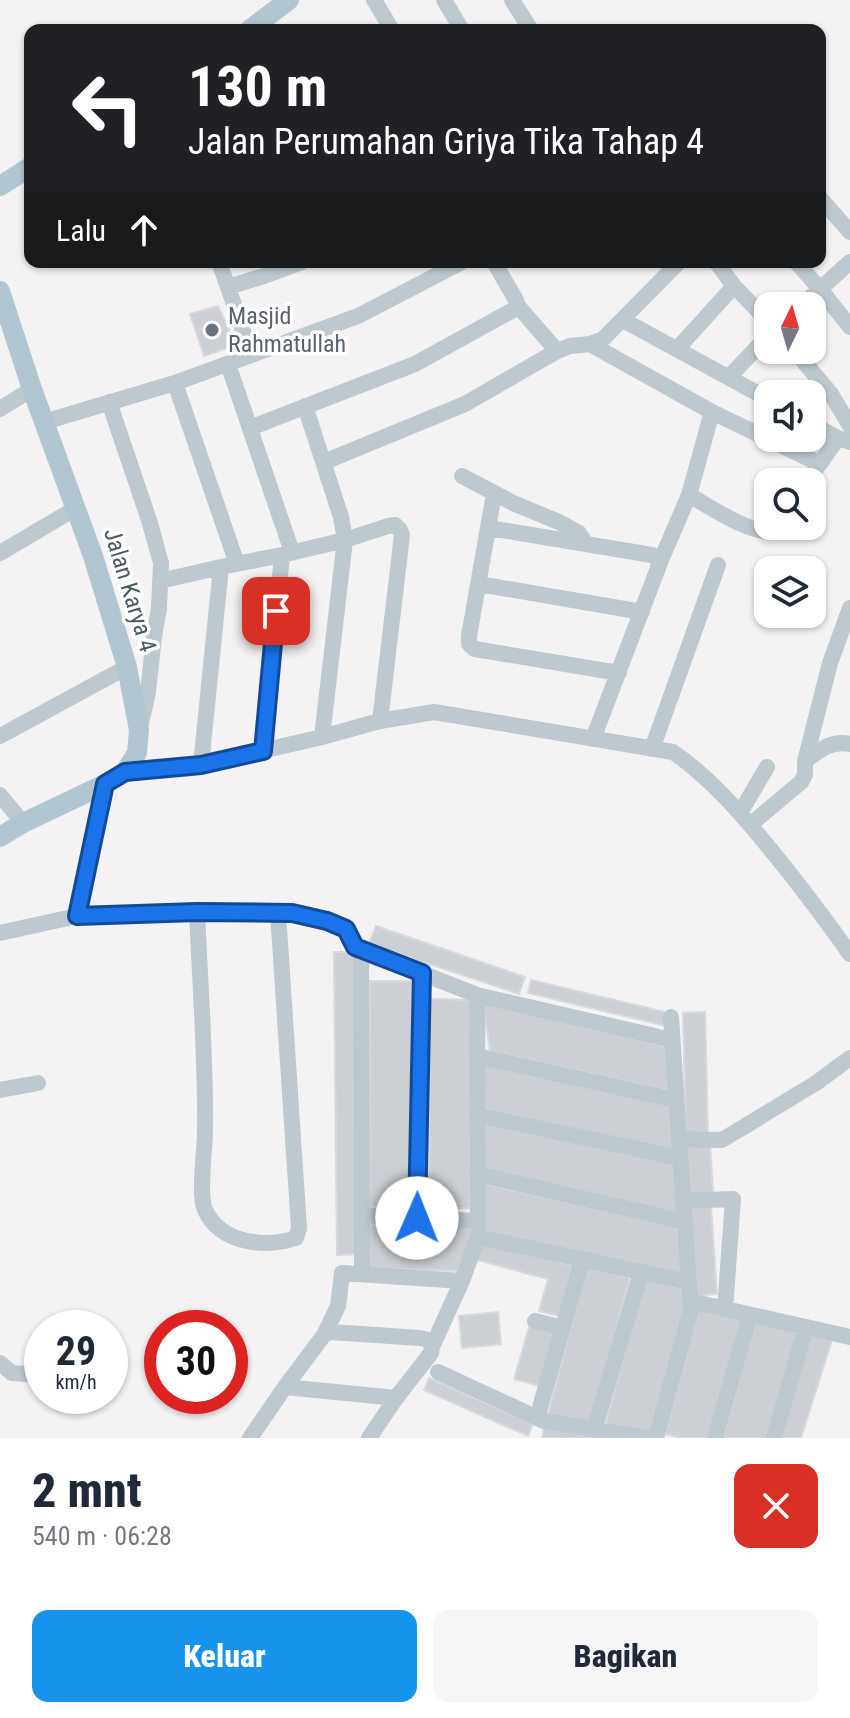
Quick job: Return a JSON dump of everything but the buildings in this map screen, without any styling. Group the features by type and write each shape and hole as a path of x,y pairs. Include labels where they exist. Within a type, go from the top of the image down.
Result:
{"main road":[{"path":"257,24 289,0"},
{"path":"0,186 24,171"},
{"name":"Jalan Karya 4","path":"1,295 93,556 127,667 139,730 137,753 125,772"},
{"path":"0,837 125,772"}],"street":[{"path":"374,0 383,24"},
{"path":"444,0 458,24"},
{"path":"512,0 527,24"},
{"path":"826,205 850,232"},
{"path":"817,292 850,262"},
{"path":"221,268 251,354"},
{"path":"228,287 286,268"},
{"path":"44,422 175,383 358,316 450,268"},
{"path":"497,268 517,305 557,351"},
{"path":"324,462 465,404 557,351 599,342 673,268"},
{"path":"720,268 754,307"},
{"path":"801,268 850,327"},
{"path":"678,348 734,286"},
{"path":"250,428 415,364 517,305"},
{"path":"623,320 754,391"},
{"path":"590,344 712,412 820,464"},
{"path":"729,377 754,351"},
{"path":"228,364 287,554 263,751"},
{"path":"806,364 831,394 846,436"},
{"path":"175,383 229,565 201,765"},
{"path":"0,409 32,389"},
{"path":"109,402 161,563 159,608 148,692 139,730"},
{"path":"305,406 341,517 345,540 322,737"},
{"path":"593,739 689,495 712,412"},
{"path":"826,429 846,436"},
{"path":"817,468 846,436"},
{"path":"462,476 494,494 559,522 579,533 586,544"},
{"path":"494,494 469,644 475,649 619,673"},
{"path":"689,495 754,530"},
{"path":"0,553 76,508"},
{"path":"160,581 287,554 395,525 402,535 380,721"},
{"path":"489,528 652,555 661,560"},
{"path":"652,749 718,565"},
{"path":"479,584 642,612"},
{"path":"745,819 801,782 805,775 805,761 830,663 844,636 850,608"},
{"path":"0,736 127,667"},
{"path":"125,772 201,765 380,721 434,712 673,752 692,765 745,819 794,878 850,954"},
{"path":"805,761 831,744 850,744"},
{"path":"745,819 767,767"},
{"path":"77,916 105,784"},
{"path":"0,795 23,823"},
{"path":"197,912 205,1101 204,1208 214,1224 238,1240 283,1242 296,1238 299,1228 278,913"},
{"path":"0,933 77,916 292,913 346,929 355,947 477,995 672,1040"},
{"path":"361,949 362,1274"},
{"path":"417,1218 422,973"},
{"path":"369,1438 431,1353 462,1281 477,1229 477,995"},
{"path":"671,1017 690,1301 850,1337"},
{"path":"477,1056 676,1100"},
{"path":"679,1139 722,1140 816,1083 850,1058"},
{"path":"0,1090 38,1083"},
{"path":"477,1115 680,1158"},
{"path":"477,1174 685,1222"},
{"path":"683,1201 733,1199 725,1309"},
{"path":"362,1215 417,1218 477,1229 582,1260 688,1282"},
{"path":"537,1418 582,1260"},
{"path":"250,1438 324,1335 338,1306 342,1273 462,1281"},
{"path":"594,1430 641,1273"},
{"path":"656,1438 693,1302"},
{"path":"715,1438 750,1315"},
{"path":"535,1321 563,1328"},
{"path":"774,1438 806,1327"},
{"path":"324,1335 331,1332 420,1338 429,1340 432,1347"},
{"path":"0,1363 12,1373 24,1374"},
{"path":"438,1372 544,1421 644,1438"},
{"path":"285,1387 396,1398"}],"place":[{"name":"Masjid Rahmatullah","path":"212,330"}],"route":[{"path":"276,611 263,751 201,765 125,772 105,784 77,916 292,913 346,929 355,947 422,973 417,1218"}]}
